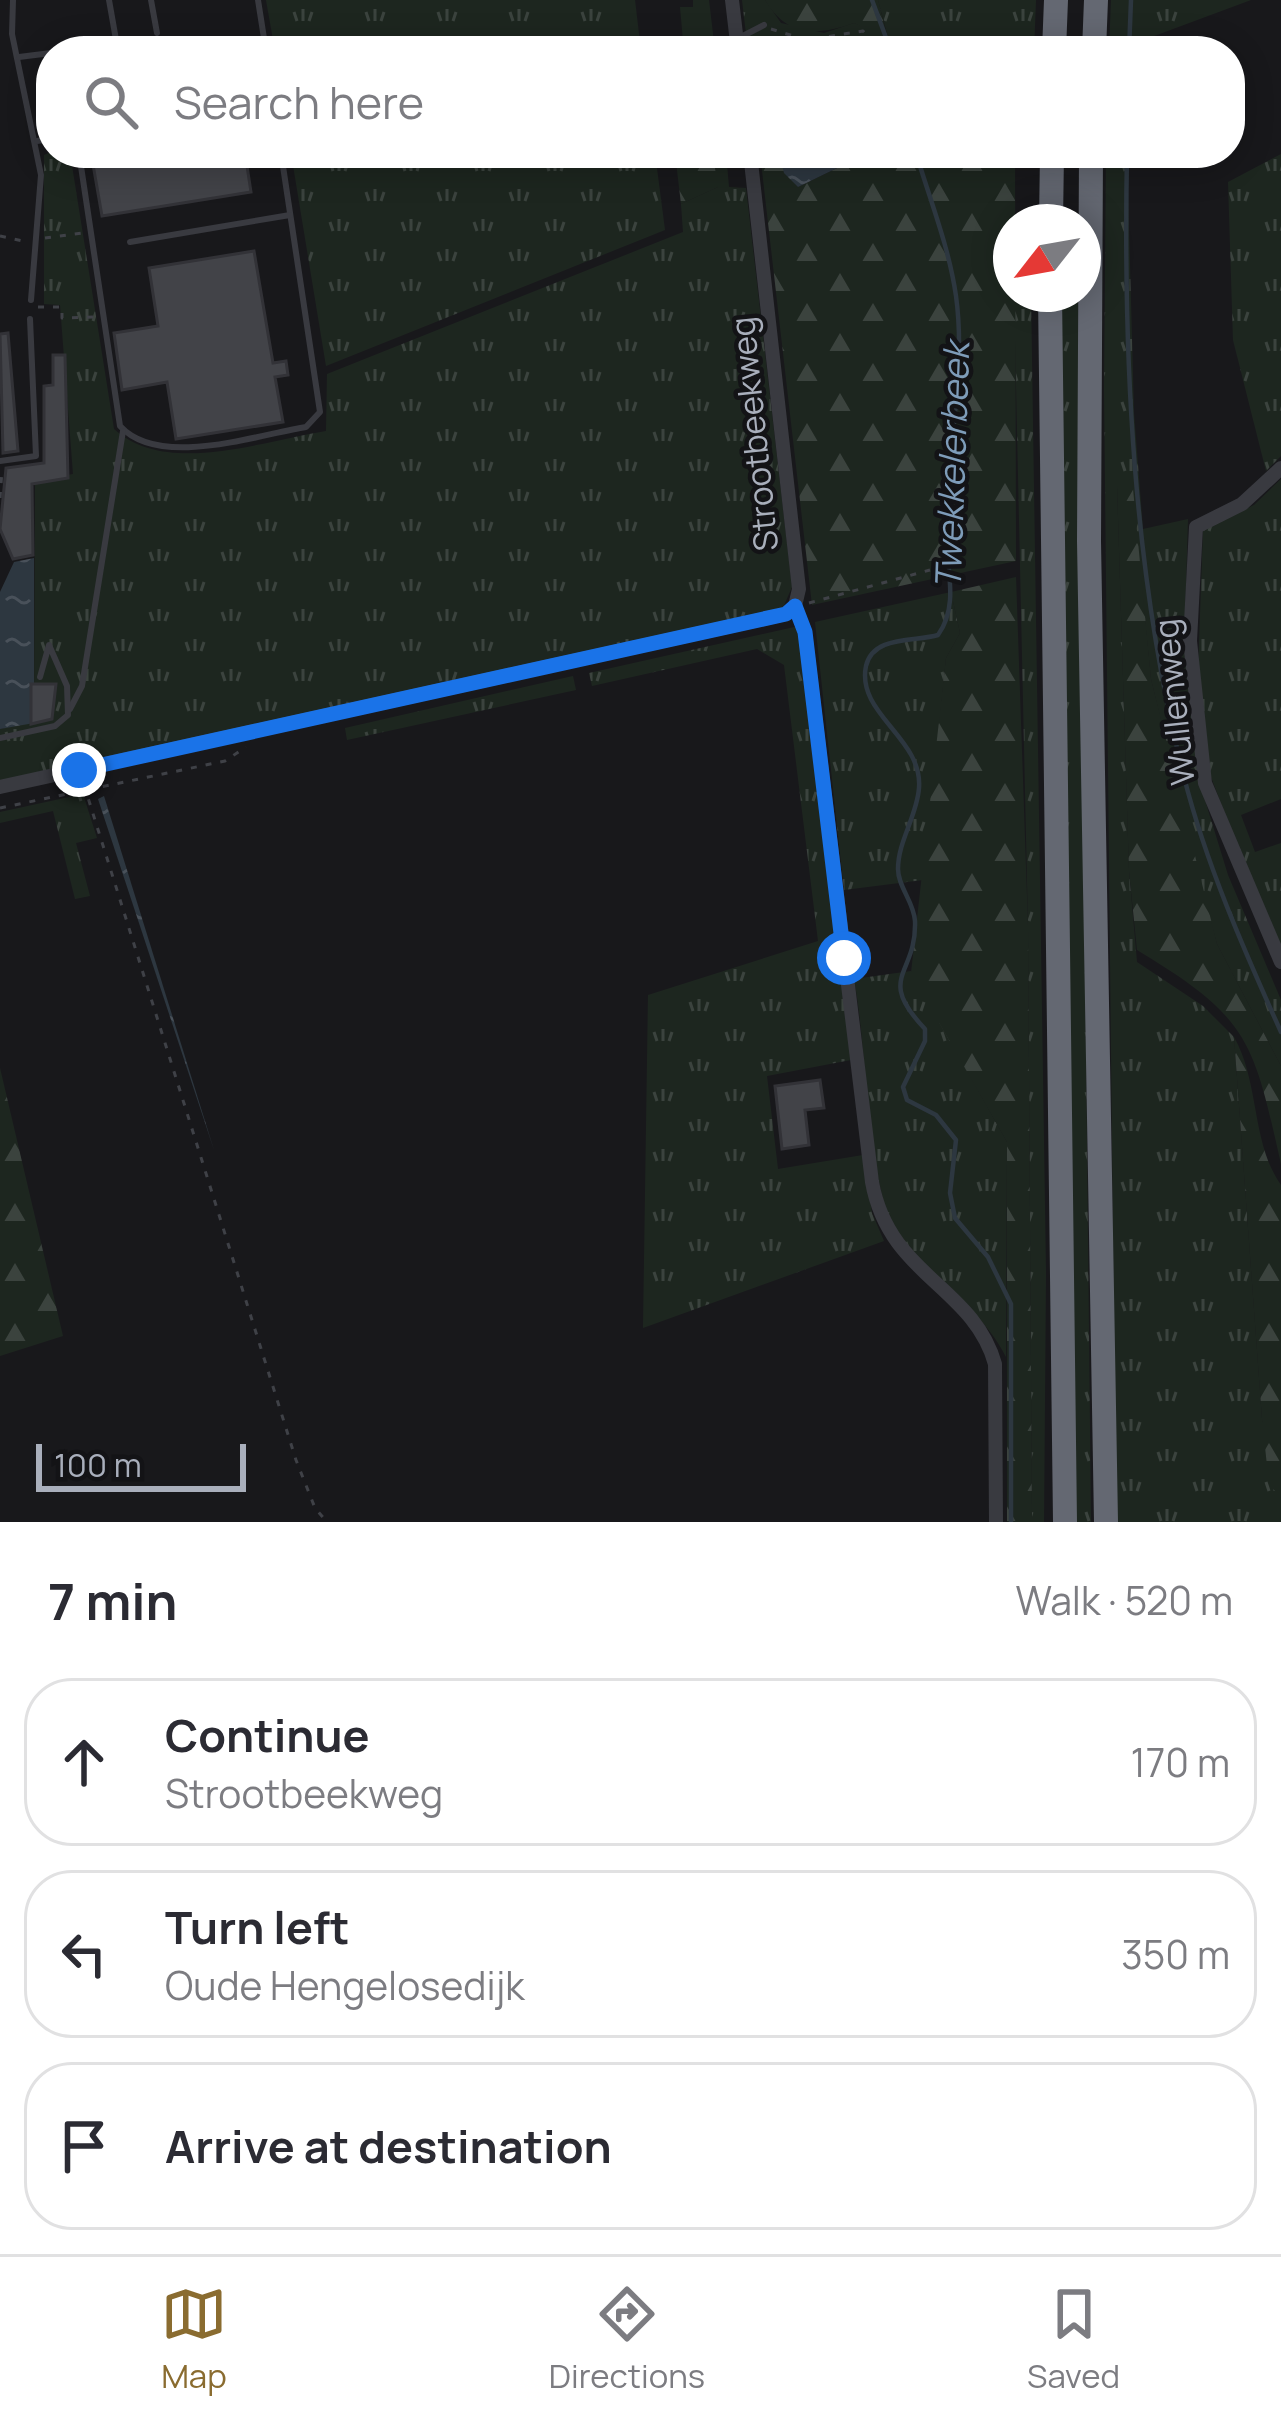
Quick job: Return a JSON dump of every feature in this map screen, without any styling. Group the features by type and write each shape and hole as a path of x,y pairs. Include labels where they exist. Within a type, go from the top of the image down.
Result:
{"highway":[{"path":"1055,36 1056,0"},
{"path":"1095,36 1096,0"},
{"path":"1051,204 1052,168"},
{"path":"1091,168 1089,541 1106,1522"},
{"path":"1050,312 1065,1522"}],"street":[{"path":"732,0 736,36"},
{"name":"Strootbeekweg","path":"751,168 799,590 795,606 805,632 875,1202 903,1256 968,1315 990,1345 995,1364 996,1522"},
{"name":"Wullenweg","path":"1281,468 1243,504 1196,527 1190,641 1205,783 1281,962"},
{"path":"0,787 786,614 795,606"}],"lane":[{"path":"13,0 12,34 36,137"},
{"path":"109,0 115,36"},
{"path":"151,0 157,33"},
{"path":"258,0 264,36"},
{"path":"749,36 764,25"},
{"path":"20,57 36,55"},
{"path":"33,304 37,168"},
{"path":"0,738 55,726 82,686 123,431 81,168"},
{"path":"123,431 173,447 306,427 316,420 320,412 283,168"},
{"path":"130,242 290,214"},
{"path":"1,461 36,456 30,319"},
{"path":"40,677 49,645 62,668 70,709"}],"path":[{"path":"764,25 795,36"},
{"path":"831,36 863,31 868,36"},
{"path":"0,236 37,240 91,231"},
{"path":"33,304 62,307 62,317 103,317"},
{"path":"0,498 1,461"},
{"path":"795,606 930,570"},
{"path":"0,808 231,758 265,729"},
{"path":"79,770 296,1460 315,1508 327,1522"}],"green space":[{"path":"266,0 635,0 639,36 272,36"},
{"path":"693,0 709,0 713,36 683,36 680,7 693,7"},
{"path":"742,0 765,0 781,23 824,33 854,23 886,36 746,36"},
{"path":"765,0 878,0 887,36 854,23 804,30 774,12"},
{"path":"878,0 1036,0 1035,36 888,36"},
{"path":"1111,0 1251,0 1154,36 1110,36"},
{"path":"1281,154 1281,456 1266,471 1233,340 1228,182"},
{"path":"44,168 72,168 114,429 135,443 187,453 326,431 327,374 683,232 681,204 718,187 705,168 727,168 729,187 746,188 792,587 782,610 0,783 0,729 34,722 35,481 73,474 60,305 44,304"},
{"path":"293,168 657,168 665,230 326,366"},
{"path":"677,168 715,168 718,187 681,204"},
{"path":"762,168 784,168 798,187 837,168 1015,168 1015,204 993,204 993,312 1015,312 1016,561 812,605"},
{"path":"1106,168 1127,168 1134,413 1143,529 1188,519 1184,650 1200,784 1228,875 1281,1000 1281,1066 1217,944 1200,881 1151,679 1131,479 1117,486 1129,871 1137,962 1203,1006 1234,1037 1262,1419 1281,1498 1281,1522 1116,1522"},
{"path":"1014,312 1031,312 1046,1273 1044,1522 1032,1522 1028,926"},
{"path":"1058,312 1078,312 1091,1522 1070,1522"},
{"path":"1132,478 1151,679 1217,944 1281,1066 1281,1164 1263,1088 1241,1036 1203,995 1137,950 1129,871 1117,485"},
{"path":"1281,479 1281,799 1241,815 1255,852 1281,843 1281,960 1211,777 1198,672 1203,530 1254,505"},
{"path":"1016,577 1028,926 1032,1522 1007,1522 1007,1142 911,973 946,658 960,633 951,592"},
{"path":"951,592 960,633 946,658 923,880 844,890 815,622"},
{"path":"799,626 851,1060 767,1076 778,1169 863,1155 872,1213 884,1241 643,1328 648,995 818,941 784,665 757,649 592,686 589,673"},
{"path":"573,676 576,690 347,740 345,728"},
{"path":"83,794 97,838 76,843 90,896 75,899 53,811 0,823 0,812"},
{"path":"911,971 1007,1142 1006,1357 982,1321 905,1244 893,1225 878,1176 854,979"},
{"path":"1234,1037 1248,1074 1265,1151 1281,1185 1281,1498 1269,1484 1262,1419"},
{"path":"0,1068 63,1336 0,1356"}],"water":[{"path":"783,168 837,168 798,187"},
{"path":"34,558 34,723 0,729 0,592 14,562"},
{"path":"104,796 214,1150 98,799"}],"building":[{"path":"94,168 247,168 251,192 102,216"},
{"path":"254,251 273,363 286,361 288,375 275,377 283,422 176,439 167,382 122,390 114,333 158,326 149,268"},
{"path":"8,333 18,451 3,453 0,334"},
{"path":"53,355 65,355 68,478 32,484 33,555 13,559 0,529 6,468 44,463 44,386 53,385"},
{"path":"31,684 56,684 52,719 31,724"},
{"path":"820,1080 824,1108 805,1110 809,1145 782,1149 775,1086"}],"waterway":[{"name":"Twekkelerbeek","path":"872,0 885,36"},
{"path":"1130,36 1131,0"},
{"name":"Twekkelerbeek","path":"921,168 949,260 959,326 946,537 950,600 938,635 877,649 866,666 866,683 879,713 911,755 919,788 899,859 899,876 915,921 900,986 910,1011 925,1029 925,1041 903,1087 907,1100 936,1115 956,1140 950,1193 955,1218 988,1257 1011,1304 1011,1522"},
{"path":"1127,168 1130,388 1153,624 1184,777 1203,842 1281,1032"}],"route":[{"path":"79,770 786,614 795,606 805,632 844,958"}]}
